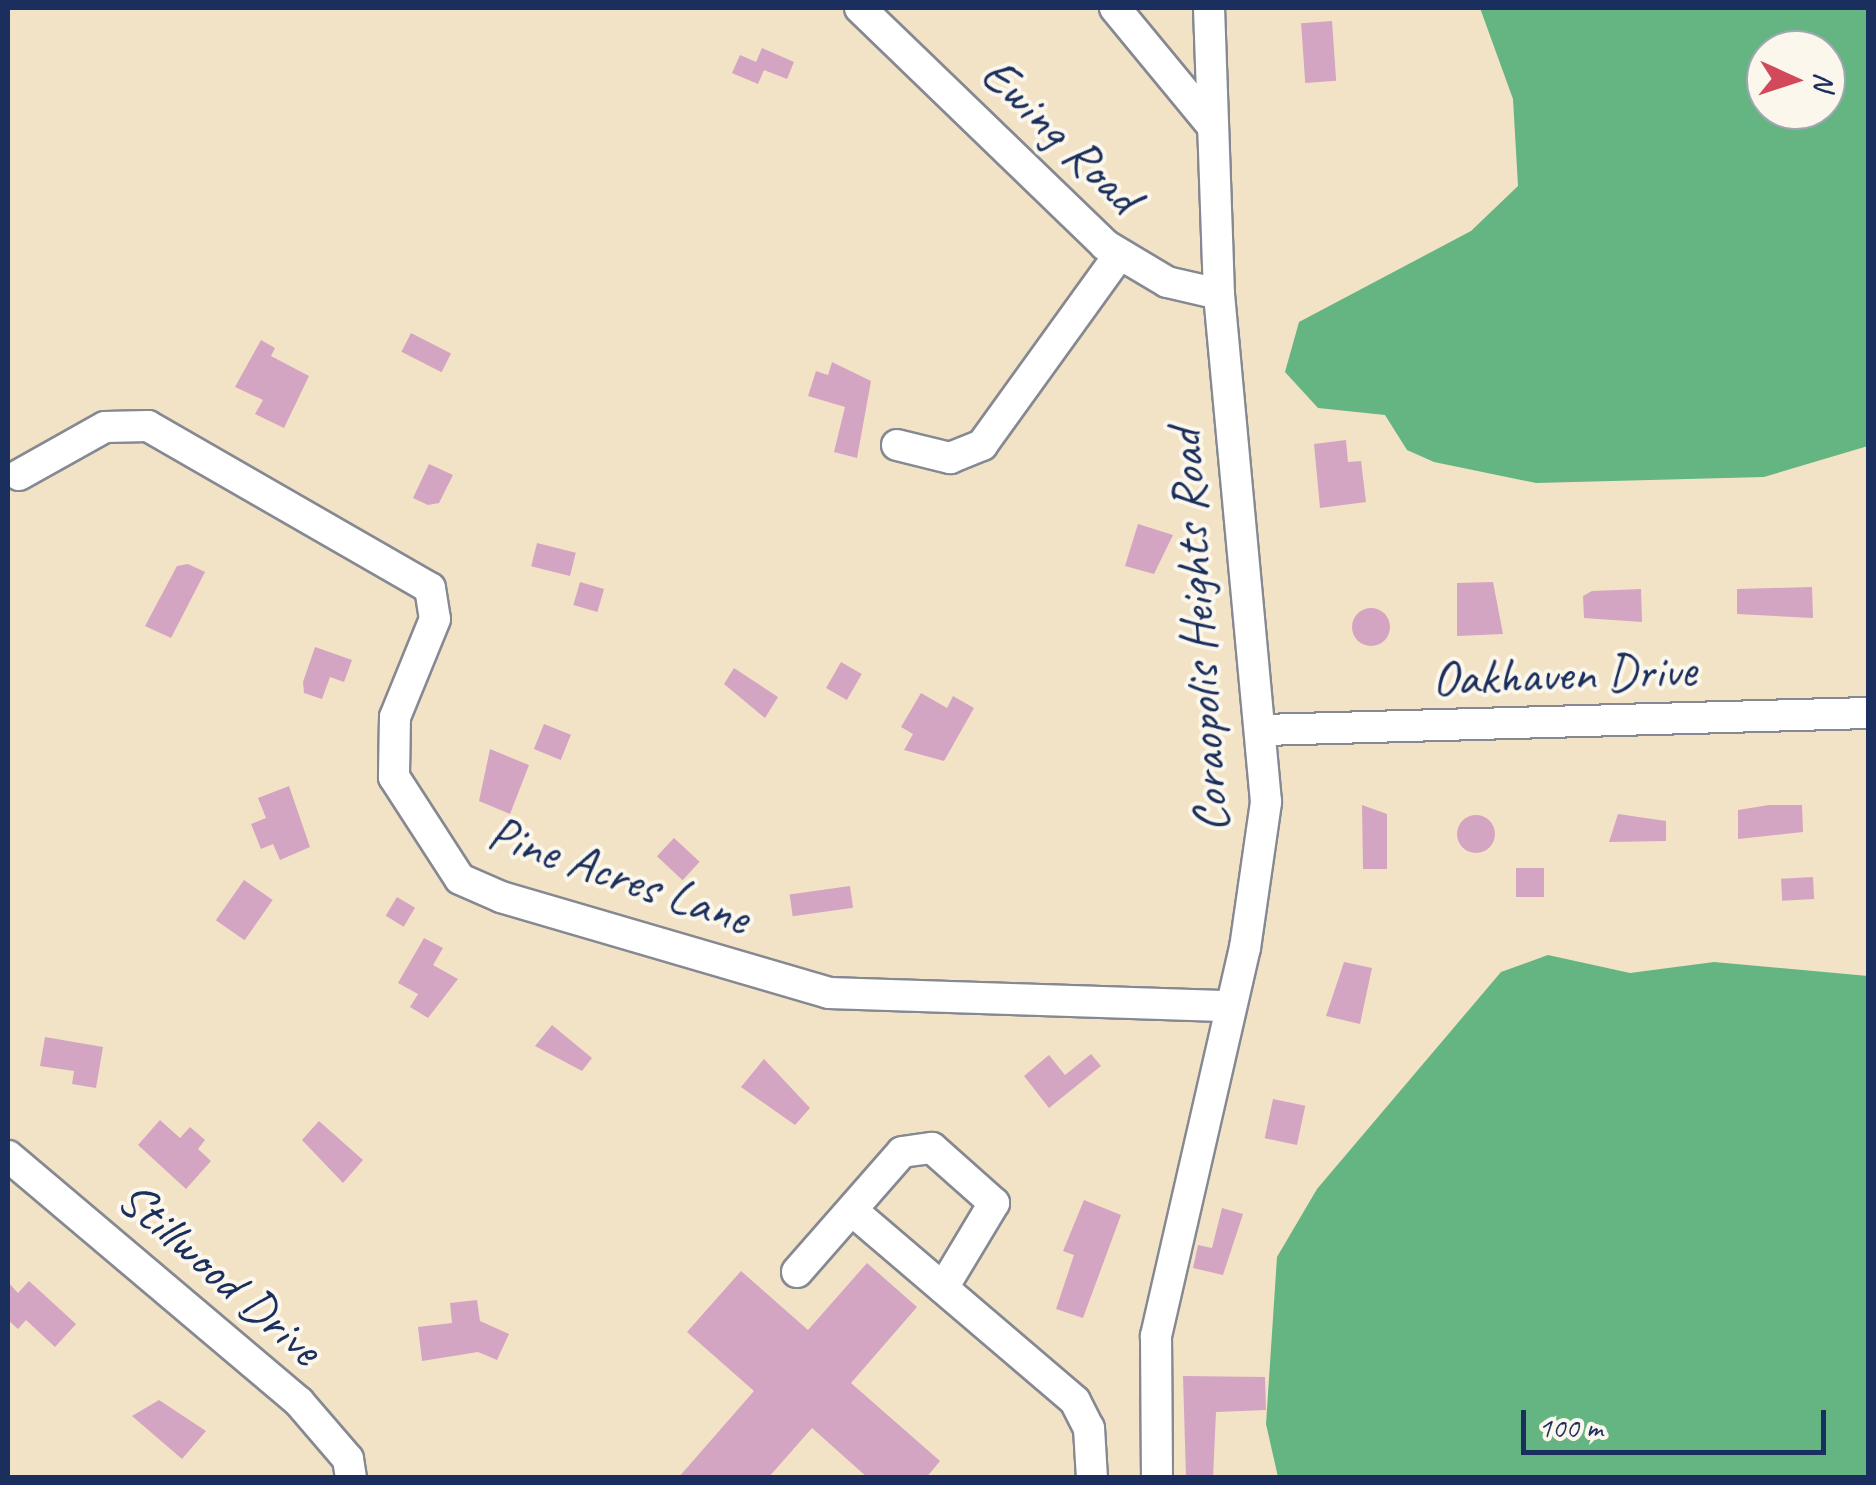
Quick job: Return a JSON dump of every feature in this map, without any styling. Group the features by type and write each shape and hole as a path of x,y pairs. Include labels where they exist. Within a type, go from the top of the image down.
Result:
{"street":[{"name":"Ewing Road","path":"860,8 1119,255 1168,282 1220,294"},
{"path":"1115,8 1213,127"},
{"name":"Coraopolis Heights Road","path":"1157,1478 1156,1336 1258,878 1263,730 1220,294 1209,8"},
{"path":"897,445 950,458 982,445 1119,255"},
{"name":"Pine Acres Lane","path":"19,476 86,434 148,426 430,588 435,619 395,717 392,766 460,879 501,897 828,992 1230,1006"},
{"name":"Oakhaven Drive","path":"1263,730 1868,713"},
{"path":"797,1272 856,1213 902,1152 932,1148 994,1203 943,1288"},
{"name":"Stillwood Drive","path":"8,1156 299,1402 348,1459 352,1478"},
{"path":"856,1213 1076,1401 1089,1428 1092,1478"}],"green space":[{"path":"1480,8 1868,8 1868,446 1764,477 1536,483 1434,462 1407,450 1385,415 1318,408 1285,372 1299,322 1471,231 1518,186 1513,99"},
{"path":"1548,955 1630,973 1714,962 1868,976 1868,1477 1278,1477 1266,1424 1277,1257 1317,1189 1501,972"}],"building":[{"path":"1332,21 1336,81 1305,83 1301,23"},
{"path":"762,48 794,62 787,79 764,70 758,84 732,73 740,55 756,62"},
{"path":"411,333 451,353 442,372 401,352"},
{"path":"261,340 275,348 271,356 309,376 284,428 255,414 263,400 235,387"},
{"path":"832,362 871,381 857,458 834,452 845,407 808,396 816,371 828,375"},
{"path":"1346,440 1348,462 1361,461 1366,502 1320,508 1314,444"},
{"path":"429,464 453,475 439,503 428,505 413,498"},
{"path":"1138,524 1173,535 1154,574 1125,566"},
{"path":"537,543 576,553 570,576 531,566"},
{"path":"188,564 205,572 171,638 145,626 177,566"},
{"path":"580,582 604,589 597,612 573,605"},
{"path":"1493,582 1503,634 1457,636 1457,583"},
{"path":"1812,587 1813,618 1737,614 1737,589"},
{"path":"1641,589 1642,622 1584,618 1583,596 1592,591"},
{"path":"1371,608 1384,614 1390,627 1384,640 1371,646 1358,640 1352,627 1358,614"},
{"path":"315,647 352,660 344,682 330,677 322,699 304,693 303,682"},
{"path":"841,662 862,674 847,700 826,688"},
{"path":"734,668 778,697 765,718 724,684"},
{"path":"921,693 947,708 953,696 974,708 944,761 904,750 913,734 901,727"},
{"path":"544,724 571,735 561,760 534,749"},
{"path":"490,749 529,765 510,814 479,801"},
{"path":"289,786 310,847 280,860 273,844 261,849 251,824 266,818 258,798"},
{"path":"1362,805 1387,814 1387,869 1363,869"},
{"path":"1802,805 1803,832 1738,839 1738,810"},
{"path":"1618,814 1666,821 1666,841 1609,842"},
{"path":"1476,815 1489,821 1495,834 1489,847 1476,853 1463,847 1457,834 1463,821"},
{"path":"674,838 700,862 683,880 657,856"},
{"path":"1516,868 1544,868 1544,897 1516,897"},
{"path":"1813,877 1814,899 1782,901 1781,879"},
{"path":"244,880 273,900 245,940 216,920"},
{"path":"850,886 853,908 793,916 790,894"},
{"path":"397,897 415,908 404,927 386,916"},
{"path":"424,938 443,948 433,965 458,979 428,1018 410,1007 418,994 398,983"},
{"path":"1344,962 1372,968 1360,1024 1326,1016"},
{"path":"552,1025 592,1058 582,1071 535,1046"},
{"path":"45,1037 103,1047 96,1088 72,1084 74,1071 40,1066"},
{"path":"1091,1054 1101,1066 1049,1108 1024,1076 1049,1055 1065,1075"},
{"path":"764,1059 810,1108 795,1125 741,1087"},
{"path":"1273,1099 1305,1106 1297,1145 1265,1138"},
{"path":"160,1120 180,1138 190,1127 205,1140 198,1149 211,1161 186,1189 138,1145"},
{"path":"319,1121 363,1160 343,1183 302,1140"},
{"path":"1084,1200 1121,1215 1083,1318 1056,1309 1074,1255 1063,1251"},
{"path":"1222,1208 1243,1214 1223,1275 1193,1268 1198,1245 1212,1248"},
{"path":"867,1263 917,1307 851,1383 940,1461 926,1478 868,1478 812,1428 768,1478 678,1478 754,1391 687,1332 741,1271 808,1330"},
{"path":"29,1281 76,1324 55,1347 26,1320 18,1329 8,1320 8,1282 18,1293"},
{"path":"477,1300 480,1321 509,1334 497,1360 478,1352 422,1361 418,1327 452,1323 450,1303"},
{"path":"1183,1376 1265,1377 1266,1410 1216,1412 1213,1478 1186,1478"},
{"path":"159,1400 206,1431 182,1459 132,1416"}]}
